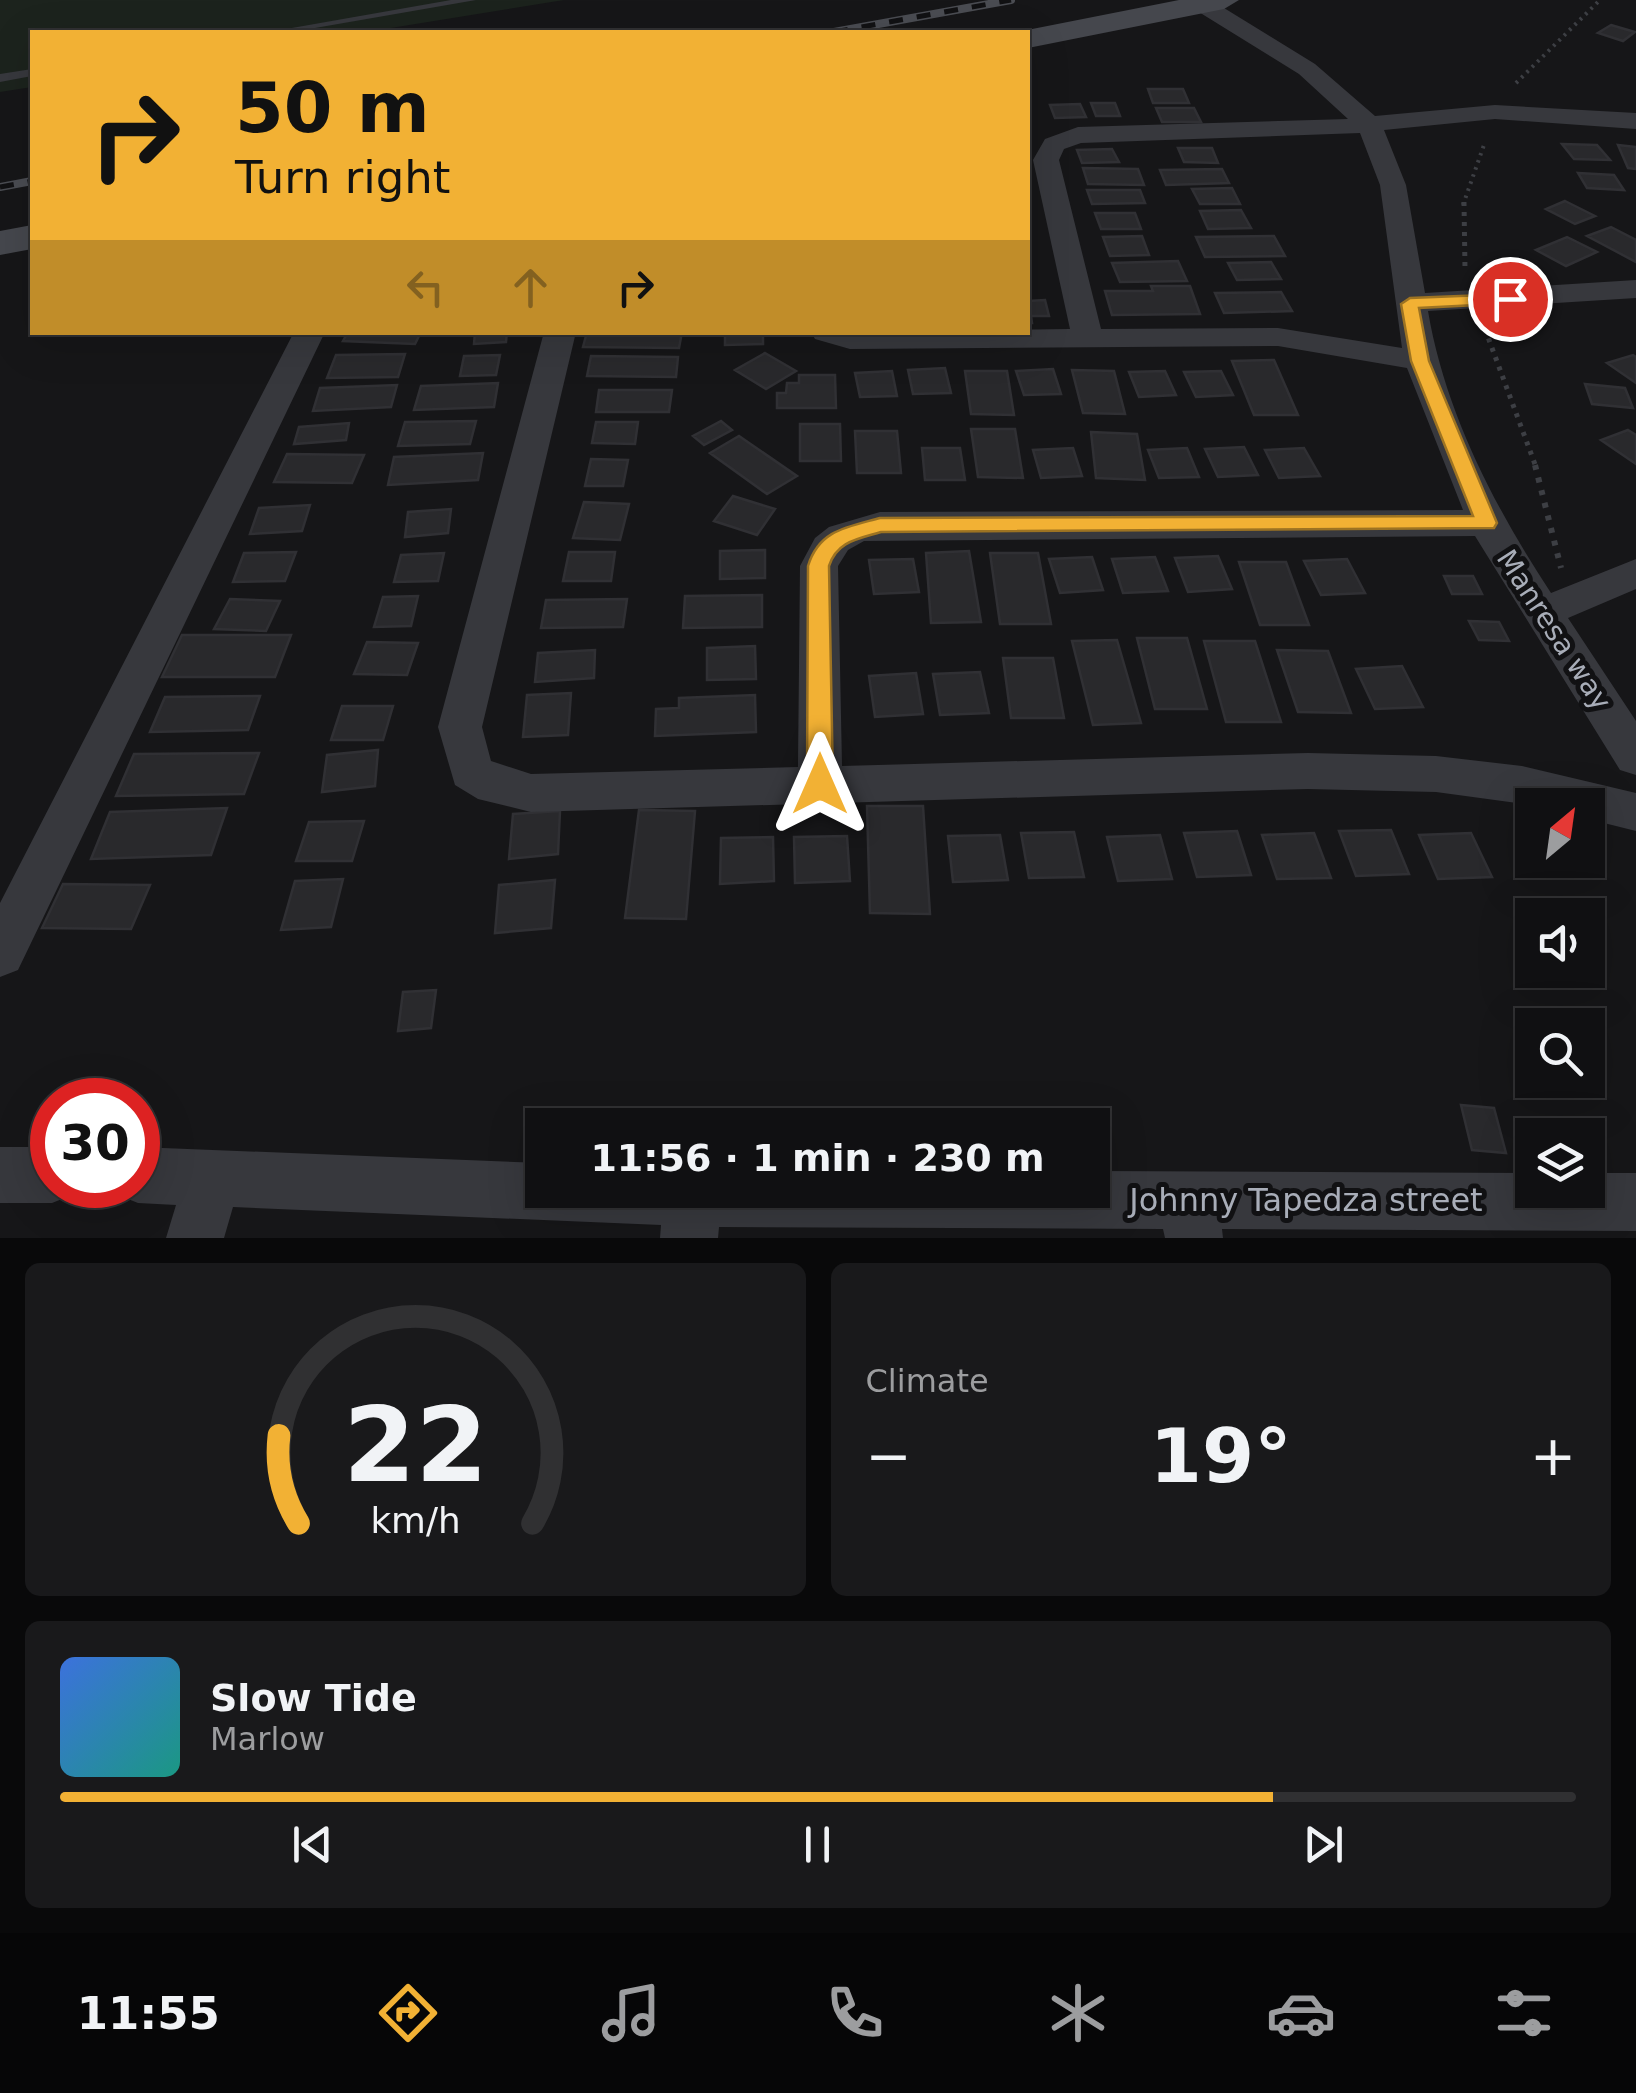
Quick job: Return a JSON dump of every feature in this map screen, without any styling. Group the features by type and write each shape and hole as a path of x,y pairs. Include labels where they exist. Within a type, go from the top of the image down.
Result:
{"street":[{"path":"1030,39 1213,2"},
{"name":"Manresa way","path":"1213,2 1307,69 1369,124 1393,185 1420,361 1486,523 1636,757"},
{"path":"1088,338 1041,200 1046,160 1054,144 1078,135 1369,124 1495,112 1636,121"},
{"path":"0,243 30,237"},
{"path":"1410,304 1636,289"},
{"path":"0,954 309,335"},
{"path":"559,335 460,727 471,772 494,786 531,793 1369,772 1522,784 1636,812"},
{"path":"835,335 850,340 1278,337 1420,361"},
{"path":"820,784 818,566 824,550 856,528 1486,523"},
{"path":"1542,612 1636,573"},
{"path":"0,1175 30,1175"},
{"name":"Johnny Tapedza street","path":"160,1175 214,1176 691,1218 1191,1218 1636,1202"},
{"path":"194,1238 214,1176"}],"lane":[{"path":"287,30 470,0"},
{"path":"0,78 30,73"}],"shaded area":[{"path":"0,0 564,0 378,30 30,30 30,87 0,92"}],"building":[{"path":"1611,25 1635,32 1623,41 1598,33"},
{"path":"1148,89 1183,89 1189,103 1153,103"},
{"path":"1091,103 1115,103 1120,116 1096,116"},
{"path":"1080,104 1086,117 1055,118 1050,105"},
{"path":"1156,108 1194,108 1201,122 1162,122"},
{"path":"1562,144 1597,145 1610,160 1574,159"},
{"path":"1618,145 1636,147 1636,169 1628,168"},
{"path":"1178,148 1212,148 1218,163 1184,162"},
{"path":"1112,149 1119,162 1082,163 1077,150"},
{"path":"1083,168 1138,169 1144,185 1088,184"},
{"path":"1222,169 1229,183 1166,185 1160,170"},
{"path":"1578,173 1614,175 1624,190 1587,188"},
{"path":"1232,188 1240,204 1200,204 1192,189"},
{"path":"1087,190 1140,190 1145,203 1092,204"},
{"path":"1565,201 1595,216 1575,224 1546,209"},
{"path":"1241,210 1251,228 1208,229 1200,211"},
{"path":"1095,213 1135,213 1141,229 1101,229"},
{"path":"1611,227 1636,240 1636,262 1587,236"},
{"path":"1142,236 1149,255 1110,256 1103,237"},
{"path":"1274,236 1285,256 1205,257 1196,237"},
{"path":"1567,237 1597,252 1566,266 1536,250"},
{"path":"1178,261 1187,281 1120,282 1112,263"},
{"path":"1271,262 1281,279 1237,280 1228,263"},
{"path":"1151,286 1190,286 1200,314 1112,315 1105,291 1153,291"},
{"path":"1281,292 1292,311 1224,313 1215,293"},
{"path":"1045,300 1049,316 1031,316 1030,323 1030,301"},
{"path":"346,335 420,335 415,344 343,341"},
{"path":"475,335 507,335 506,342 474,344"},
{"path":"586,335 681,335 679,348 583,347"},
{"path":"725,335 763,335 763,344 725,345"},
{"path":"765,353 796,371 766,389 735,370"},
{"path":"405,354 398,377 327,378 336,355"},
{"path":"500,355 496,375 460,376 464,356"},
{"path":"591,356 678,357 676,377 587,376"},
{"path":"1636,357 1636,383 1607,363"},
{"path":"1274,360 1298,415 1254,415 1232,361"},
{"path":"945,368 951,393 913,394 908,370"},
{"path":"1053,369 1061,394 1024,395 1016,371"},
{"path":"1072,370 1114,371 1125,414 1083,413"},
{"path":"892,371 897,396 860,397 855,373"},
{"path":"965,371 1007,371 1014,415 971,414"},
{"path":"1165,371 1176,395 1139,397 1129,372"},
{"path":"1221,371 1233,395 1196,397 1184,372"},
{"path":"799,375 835,375 836,408 777,408 777,393 786,393 787,383 799,383"},
{"path":"498,383 494,407 414,410 421,386"},
{"path":"1585,384 1625,388 1633,408 1592,404"},
{"path":"397,385 391,407 313,411 320,388"},
{"path":"599,390 672,390 669,412 596,412"},
{"path":"476,421 470,444 398,446 405,422"},
{"path":"721,421 732,430 704,445 693,436"},
{"path":"596,422 638,422 635,444 592,443"},
{"path":"349,423 346,440 294,444 299,427"},
{"path":"800,424 840,424 841,461 800,461"},
{"path":"971,429 1015,429 1023,478 978,477"},
{"path":"1628,430 1636,435 1636,464 1601,440"},
{"path":"855,431 897,431 901,473 857,473"},
{"path":"1091,432 1137,434 1145,480 1096,478"},
{"path":"739,436 797,476 767,494 710,453"},
{"path":"1244,447 1258,475 1218,477 1205,449"},
{"path":"922,448 960,448 965,480 925,480"},
{"path":"1073,448 1082,476 1041,478 1033,450"},
{"path":"1187,448 1199,477 1159,478 1148,450"},
{"path":"1304,448 1320,476 1279,478 1265,450"},
{"path":"483,453 478,480 388,485 394,457"},
{"path":"287,454 364,455 352,483 274,482"},
{"path":"591,459 628,460 623,486 585,486"},
{"path":"733,496 775,509 757,535 714,521"},
{"path":"584,502 629,504 620,540 573,538"},
{"path":"310,505 302,531 250,534 259,508"},
{"path":"451,509 448,533 405,537 408,512"},
{"path":"765,550 765,578 720,579 720,551"},
{"path":"969,551 981,622 931,623 926,553"},
{"path":"296,552 285,581 233,582 244,553"},
{"path":"569,552 615,552 611,581 563,581"},
{"path":"444,553 438,581 394,582 401,555"},
{"path":"990,553 1038,553 1051,624 1000,624"},
{"path":"1218,556 1232,589 1188,592 1175,558"},
{"path":"1092,557 1103,590 1060,593 1049,559"},
{"path":"1155,557 1168,591 1123,593 1112,559"},
{"path":"913,559 919,592 874,594 869,560"},
{"path":"1347,559 1365,593 1321,595 1304,561"},
{"path":"1239,562 1286,562 1309,625 1260,625"},
{"path":"1444,576 1473,576 1482,594 1452,594"},
{"path":"762,595 762,627 683,628 685,596"},
{"path":"418,596 411,626 374,627 383,597"},
{"path":"230,599 280,601 266,631 214,629"},
{"path":"627,599 623,627 541,628 546,600"},
{"path":"1469,621 1499,622 1509,641 1479,640"},
{"path":"182,635 291,635 275,677 162,677"},
{"path":"1137,638 1187,638 1207,709 1155,709"},
{"path":"1117,640 1141,723 1093,725 1072,641"},
{"path":"1204,641 1255,641 1281,722 1226,722"},
{"path":"367,642 418,643 407,675 354,674"},
{"path":"755,646 756,679 707,680 707,648"},
{"path":"595,650 594,678 535,682 538,653"},
{"path":"1277,650 1328,651 1351,713 1298,712"},
{"path":"1003,658 1053,658 1064,718 1011,718"},
{"path":"1402,666 1423,707 1375,709 1356,669"},
{"path":"980,672 989,713 940,715 933,674"},
{"path":"916,673 923,714 875,717 869,676"},
{"path":"571,693 568,735 523,737 527,695"},
{"path":"755,695 756,732 655,736 656,709 679,708 679,698"},
{"path":"260,696 248,730 150,732 165,697"},
{"path":"342,706 393,706 383,740 331,740"},
{"path":"378,750 375,786 322,792 327,755"},
{"path":"259,753 244,794 116,796 134,754"},
{"path":"867,806 923,806 930,914 870,913"},
{"path":"227,808 211,855 91,859 110,812"},
{"path":"639,810 695,811 686,919 625,918"},
{"path":"560,811 558,854 509,859 513,814"},
{"path":"364,821 352,861 296,861 309,822"},
{"path":"1391,830 1409,874 1356,876 1339,831"},
{"path":"1237,831 1251,875 1197,877 1184,833"},
{"path":"1074,832 1084,877 1029,878 1021,833"},
{"path":"1314,833 1331,878 1277,879 1262,835"},
{"path":"1471,833 1492,877 1438,879 1419,835"},
{"path":"1000,835 1008,880 953,882 948,836"},
{"path":"1160,835 1172,879 1118,881 1107,837"},
{"path":"847,836 850,881 795,883 794,837"},
{"path":"773,837 774,881 720,884 721,838"},
{"path":"343,879 331,927 281,930 295,881"},
{"path":"555,880 551,928 495,933 499,885"},
{"path":"63,884 150,885 131,929 42,928"},
{"path":"436,990 431,1028 398,1031 403,992"},
{"path":"1461,1105 1494,1108 1506,1153 1472,1150"}],"railway":[{"path":"845,30 1011,0"},
{"path":"0,187 30,181"}],"route":[{"path":"820,784 818,566 824,550 838,537 856,528 880,525 1486,523 1420,361 1410,304 1510,299"}]}
